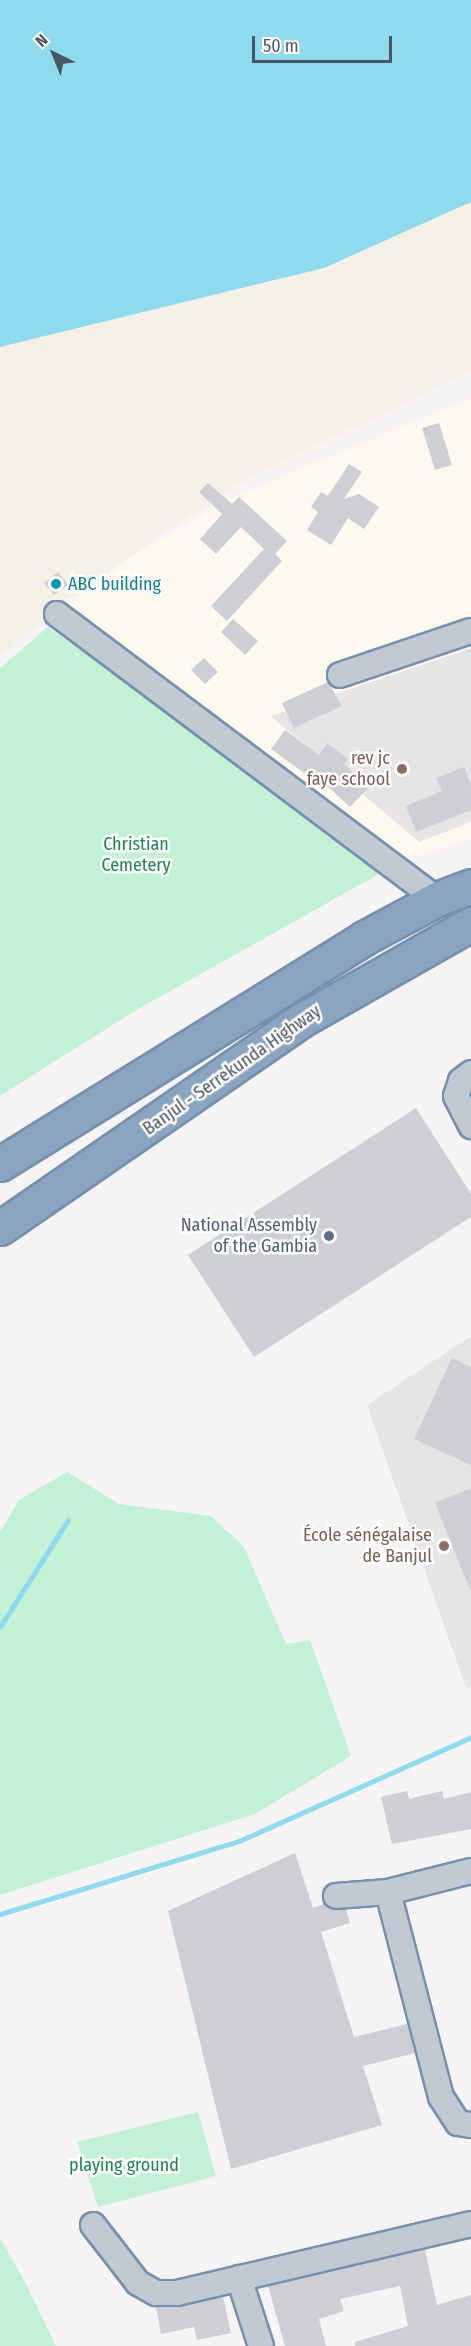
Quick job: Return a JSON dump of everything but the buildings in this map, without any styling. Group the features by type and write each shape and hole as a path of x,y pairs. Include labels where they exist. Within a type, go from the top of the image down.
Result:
{"highway":[{"name":"Banjul - Serrekunda Highway","path":"0,1164 364,938 437,899 471,886"},
{"name":"Banjul - Serrekunda Highway","path":"0,1228 143,1132 300,1021 471,924"},
{"path":"111,1095 143,1132"}],"street":[{"path":"57,614 437,899"},
{"path":"340,675 471,631"},
{"path":"471,1073 461,1081 456,1096 471,1126"},
{"path":"336,1896 388,1892 471,1871"},
{"path":"388,1892 441,2097 458,2123 471,2125"},
{"path":"93,2225 138,2283 156,2293 177,2294 471,2224"},
{"path":"239,2278 261,2346"}],"shaded area":[{"path":"471,398 471,838 403,861 62,609 137,553 225,501"},
{"name":"rev jc faye school","path":"471,648 471,822 419,842 271,716"},
{"name":"École sénégalaise de Banjul","path":"471,1336 471,1687 466,1688 367,1405"}],"green space":[{"name":"Christian Cemetery","path":"48,627 388,869 138,1009 0,1096 0,668"},
{"path":"67,1472 119,1504 211,1516 244,1547 286,1644 310,1640 351,1756 255,1814 0,1895 0,1532 19,1500"},
{"name":"playing ground","path":"198,2112 216,2176 98,2207 77,2142"},
{"path":"0,2238 25,2282 56,2346 0,2346"}],"sand":[{"path":"471,202 471,371 255,475 213,500 65,601 0,657 0,347 324,268"}],"water":[{"path":"0,0 471,0 471,202 324,268 0,347"}],"waterway":[{"path":"0,1627 68,1520"},
{"path":"0,1914 239,1841 471,1737"}],"place":[{"name":"ABC building","path":"56,584"},
{"name":"rev jc faye school","path":"402,769"},
{"name":"National Assembly of the Gambia","path":"329,1236"},
{"name":"École sénégalaise de Banjul","path":"444,1546"}]}
